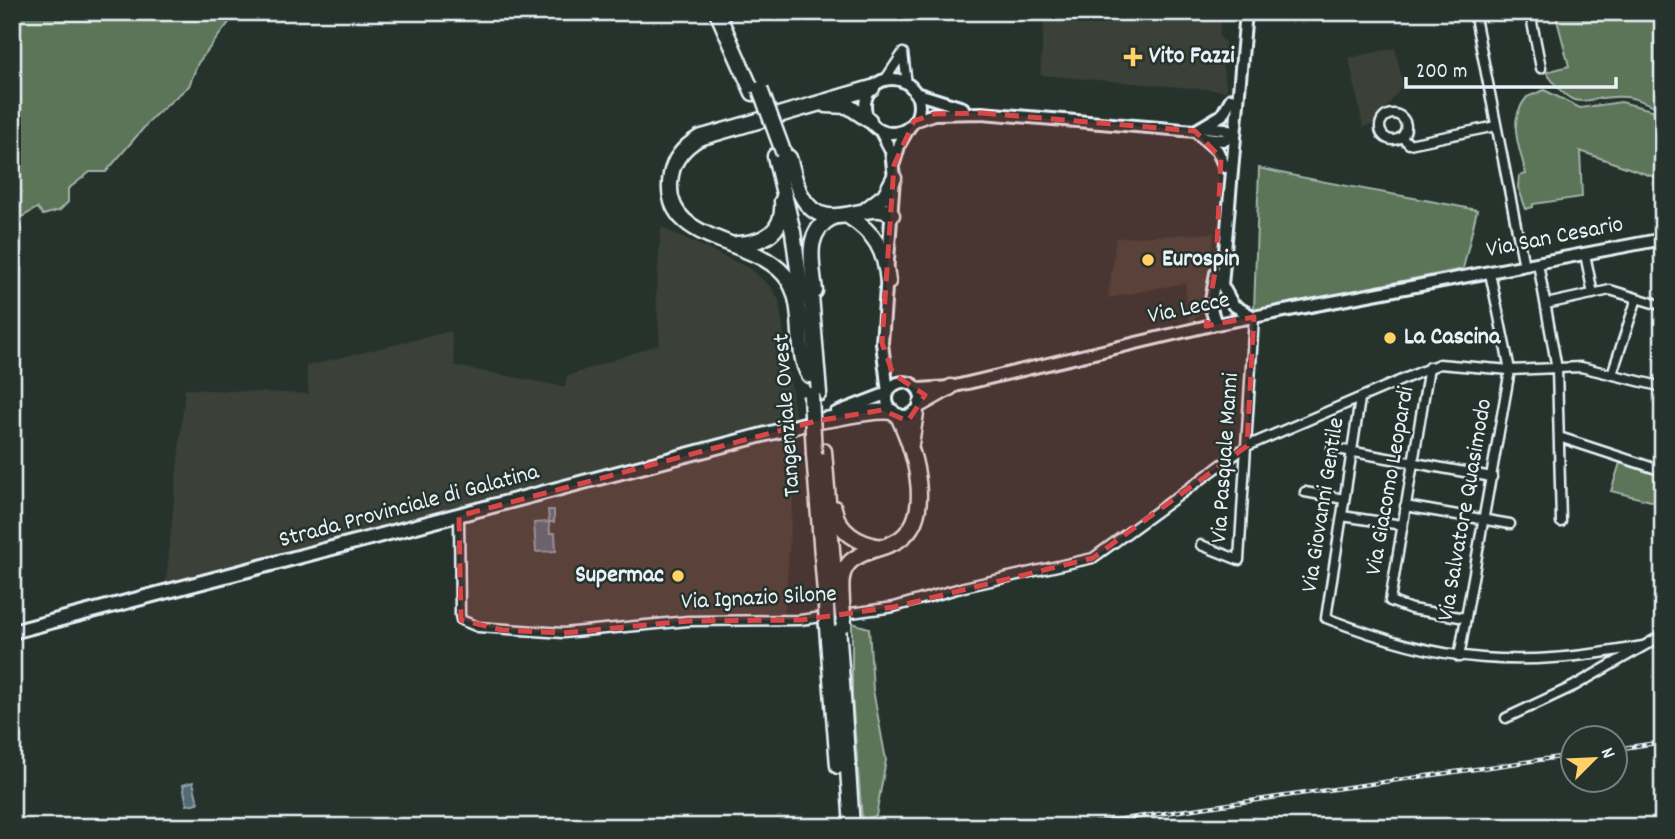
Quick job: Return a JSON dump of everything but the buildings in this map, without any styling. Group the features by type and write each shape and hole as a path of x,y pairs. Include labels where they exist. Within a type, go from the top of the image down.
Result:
{"highway":[{"name":"Tangenziale Ovest","path":"717,12 756,91"},
{"name":"Tangenziale Ovest","path":"727,12 799,212 817,358 815,394 835,605"},
{"path":"809,375 797,301 789,282 769,262 733,244 697,232 680,216 670,189 671,172 685,147 699,138 814,106 879,84"},
{"path":"814,106 848,106 875,125"},
{"name":"Tangenziale Ovest","path":"779,157 799,263 809,375 815,394"},
{"path":"733,244 760,242 778,226 783,211 779,157 789,158 805,202 821,214 847,215 862,220 884,219 892,215"},
{"path":"817,358 820,351 811,243 820,225 847,215 885,195 894,172"},
{"path":"847,215 864,226 879,243 888,282"},
{"path":"910,449 918,408 951,387"},
{"path":"816,421 855,417 882,410 895,414 910,449 918,488 917,520 904,537 857,557 845,567 835,605 845,795 852,827"},
{"path":"821,454 828,464 834,512 842,527 864,543 884,547"},
{"path":"836,625 846,655 841,661 845,795 843,827"}],"main road":[{"path":"1220,323 1224,294 1222,269 1231,99 1239,12"},
{"path":"1184,331 1202,319 1210,306 1225,166 1246,12"},
{"path":"894,172 891,151 865,107 879,84 911,88 932,101 982,113"},
{"path":"882,343 888,365 903,382 919,389 918,408 895,414 887,403 882,343 894,172 900,143 919,107 911,88"},
{"path":"1202,132 1222,115 1231,99"},
{"path":"875,125 899,132 934,114 982,113 1230,134"},
{"path":"1202,132 1225,166"},
{"name":"Via San Cesario","path":"1455,279 1663,239"},
{"name":"Via Lecce","path":"919,389 951,387 1220,323 1455,279"},
{"path":"1224,294 1233,305 1254,317"},
{"path":"1210,306 1220,323"},
{"path":"816,421 888,393 894,385 903,382"},
{"name":"Strada Provinciale di Galatina","path":"12,632 816,421"}],"street":[{"path":"1474,12 1524,266"},
{"path":"1530,12 1541,68"},
{"path":"879,84 903,54 911,88"},
{"path":"1402,137 1409,144 1496,126"},
{"path":"1585,254 1593,294"},
{"path":"1538,263 1557,369 1561,522"},
{"path":"1490,273 1510,370"},
{"path":"1546,304 1610,290 1663,306"},
{"path":"1612,374 1637,298"},
{"name":"Via Pasquale Manni","path":"1201,545 1239,561 1254,317"},
{"path":"1247,446 1439,364 1510,370 1581,366 1663,387"},
{"name":"Via Giacomo Leopardi","path":"1429,367 1390,601 1410,608 1466,618"},
{"name":"Via Salvatore Quasimodo","path":"1459,657 1510,370"},
{"name":"Via Giovanni Gentile","path":"1360,399 1326,618 1426,652 1459,657"},
{"path":"855,417 854,411 867,401"},
{"path":"1559,437 1663,471"},
{"name":"Via Ignazio Silone","path":"458,516 460,615 461,620 478,627 562,632 688,621 800,620 894,607 964,587 1093,558 1247,446"},
{"path":"1332,448 1492,477"},
{"path":"1305,492 1344,499"},
{"path":"1405,506 1510,524"},
{"path":"1342,516 1402,526"},
{"path":"1506,718 1574,686 1663,635"},
{"path":"1459,657 1520,661 1564,659 1643,646"}],"highlighted area":[{"path":"982,113 1195,131 1221,158 1216,266 1206,326 1254,317 1247,446 1093,558 894,607 801,620 688,621 563,633 502,630 461,620 459,516 816,421 882,410 908,421 925,395 893,374 882,343 894,165 914,121 934,114"}],"shaded area":[{"name":"Vito Fazzi","path":"1045,12 1222,12 1219,37 1225,42 1223,68 1227,91 1040,75"},
{"path":"1395,48 1403,85 1374,124 1363,127 1349,58"},
{"path":"661,227 751,269 771,287 779,300 798,435 784,616 690,616 556,628 483,625 464,618 461,607 462,505 166,582 185,389 309,394 306,366 451,331 455,366 565,387 567,376 660,344 656,297"},
{"path":"1214,233 1207,297 1202,312 1195,319 1189,322 1185,283 1108,298 1116,238"}],"green space":[{"path":"12,12 237,12 198,63 189,86 153,117 106,172 90,172 68,189 68,202 60,210 43,215 37,208 12,223"},
{"path":"1555,12 1663,13 1663,108 1626,97 1582,101 1566,96 1546,72 1569,66"},
{"path":"1544,90 1580,108 1621,102 1663,113 1663,180 1580,151 1582,197 1533,204 1533,207 1526,209 1518,187 1519,176 1526,174 1516,135 1517,116 1527,97"},
{"path":"1259,168 1477,210 1463,269 1254,310"},
{"path":"1620,463 1663,477 1659,503 1611,491"},
{"path":"852,623 869,628 873,690 886,760 876,816 862,819 852,696"}],"water":[{"path":"548,510 554,510 554,522 549,522"},
{"path":"549,522 550,533 555,533 556,551 536,552 534,523"},
{"path":"193,782 198,803 187,805 183,785"}],"railway":[{"path":"1630,747 1663,742"},
{"path":"1067,827 1560,757"}],"place":[{"name":"Vito Fazzi","path":"1133,57"},
{"name":"Eurospin","path":"1148,260"},
{"name":"La Cascina","path":"1390,338"},
{"name":"Supermac","path":"678,576"}]}
